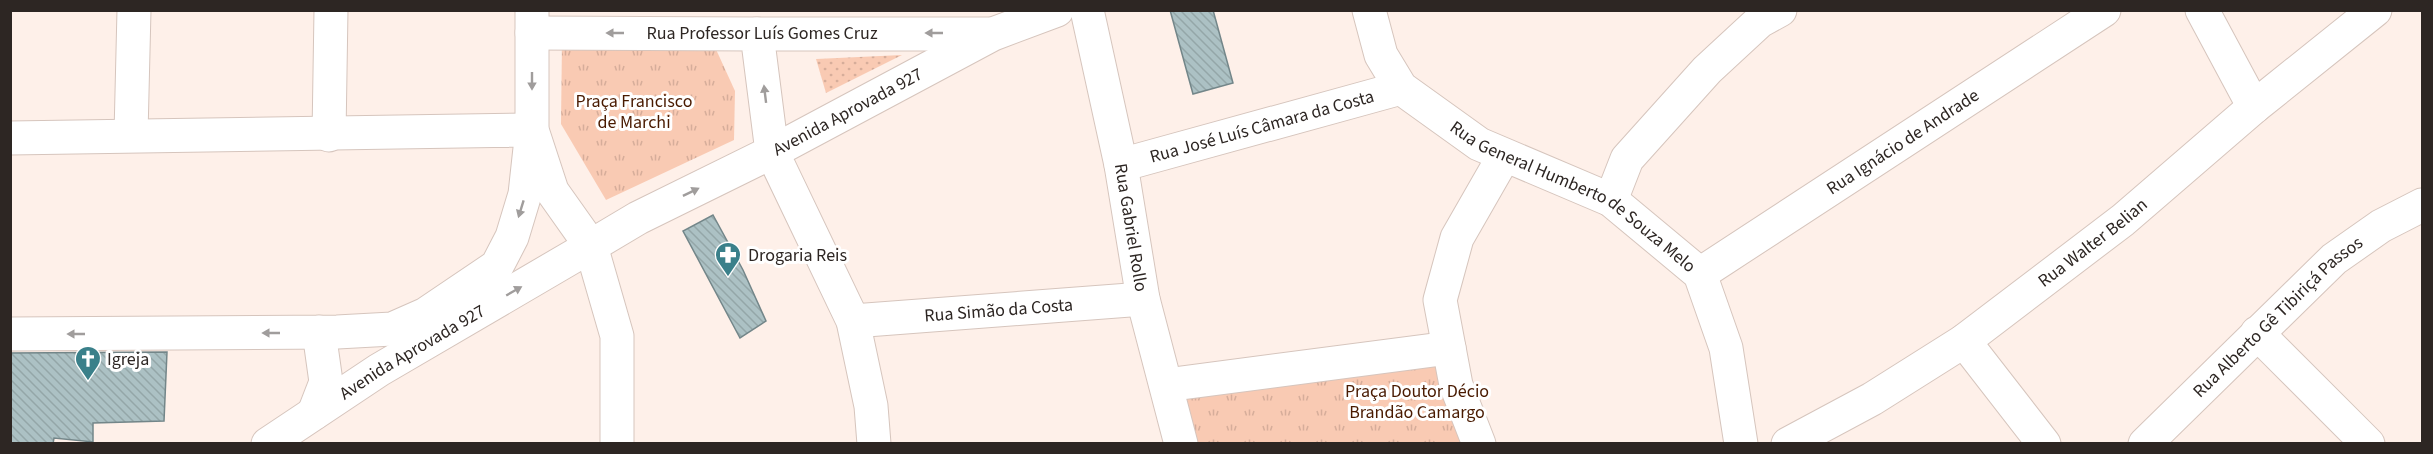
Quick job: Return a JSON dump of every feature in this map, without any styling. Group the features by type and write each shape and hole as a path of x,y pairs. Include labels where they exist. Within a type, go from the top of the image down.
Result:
{"street":[{"path":"131,134 134,10"},
{"path":"329,135 331,10"},
{"name":"Avenida Aprovada 927","path":"268,444 379,370 638,218 772,152 993,34 1057,10"},
{"name":"Rua Gabriel Rollo","path":"1087,10 1121,165 1143,299 1181,444"},
{"name":"Rua General Humberto de Souza Melo","path":"1369,10 1381,55 1401,88 1479,144 1611,200 1700,274 1726,348 1741,444"},
{"path":"1611,200 1627,159 1707,70 1760,21 1780,10"},
{"name":"Rua Ignácio de Andrade","path":"1700,274 2104,10"},
{"path":"2202,10 2254,107"},
{"name":"Rua Walter Belian","path":"1788,444 1872,399 1964,341 2123,220 2254,107 2375,10"},
{"path":"10,334 319,333 392,329 426,314 497,266 512,237 525,194 532,130 532,22"},
{"name":"Rua Professor Luís Gomes Cruz","path":"532,22 758,34 993,34"},
{"path":"758,34 772,152 853,321 871,405 874,444"},
{"name":"Rua José Luís Câmara da Costa","path":"1121,165 1401,88"},
{"path":"10,138 131,134 329,135 532,130"},
{"path":"532,130 552,191 591,246 616,336 617,444"},
{"path":"1479,444 1456,385 1440,300 1457,238 1504,156"},
{"name":"Rua Alberto Gê Tibiriçá Passos","path":"2145,444 2334,259 2381,226 2422,205"},
{"name":"Rua Simão da Costa","path":"853,321 1143,299"},
{"path":"314,413 326,382 319,333"},
{"path":"2257,333 2368,444"},
{"path":"1964,341 2044,444"},
{"path":"1166,385 1449,348"}],"green space":[{"name":"Praça Francisco de Marchi","path":"562,41 714,45 735,91 734,140 606,200 561,124"},
{"path":"902,55 826,93 816,59"},
{"name":"Praça Doutor Décio Brandão Camargo","path":"1443,356 1479,443 1181,443 1172,389"}],"building":[{"path":"1170,10 1213,10 1233,83 1193,94"},
{"name":"Drogaria Reis","path":"713,215 743,270 766,321 740,338 683,231"},
{"name":"Igreja","path":"167,352 164,421 93,423 93,442 54,438 53,444 10,444 10,353"}],"place":[{"name":"Drogaria Reis","path":"728,278"},
{"name":"Igreja","path":"88,382"}]}
